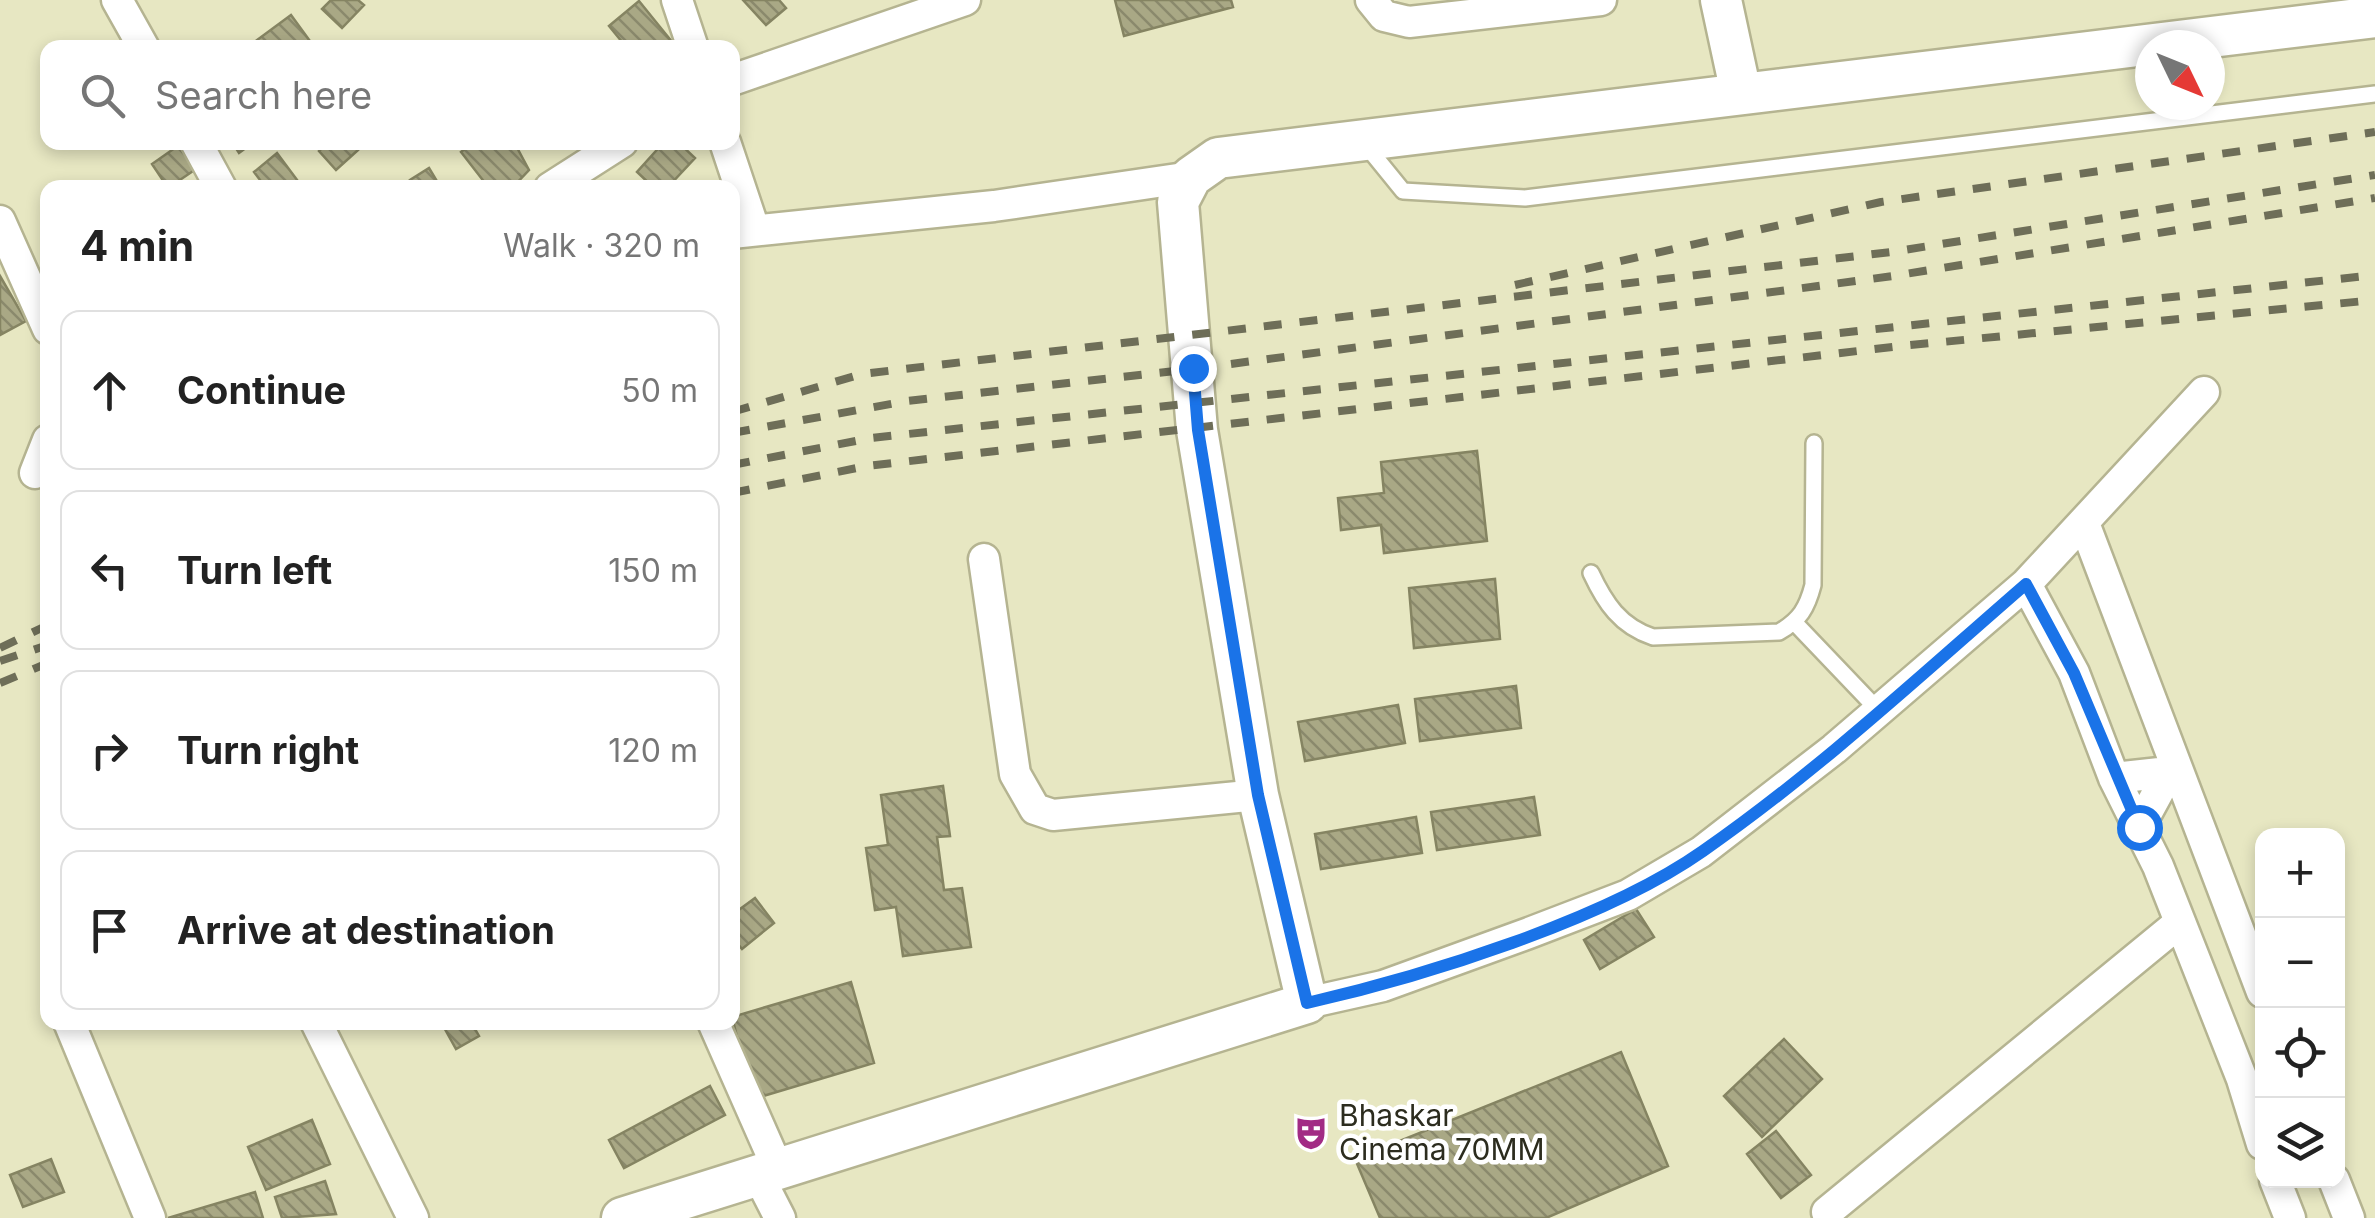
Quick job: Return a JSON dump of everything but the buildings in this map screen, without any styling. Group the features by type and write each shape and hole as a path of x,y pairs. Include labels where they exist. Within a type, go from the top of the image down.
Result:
{"street":[{"path":"117,0 140,40"},
{"path":"677,0 690,40"},
{"path":"740,77 965,0"},
{"path":"1371,0 1384,16 1409,22 1601,0"},
{"path":"1722,0 1741,93"},
{"path":"743,231 994,206 1191,177 1218,158 2375,17"},
{"path":"201,150 217,180"},
{"path":"563,180 609,150"},
{"path":"727,150 733,180"},
{"path":"1191,177 1178,202 1198,430 1258,795 1307,1003"},
{"path":"0,221 40,311"},
{"path":"622,1218 1307,1003 1383,986 1628,894 1702,852 1879,711 2026,584 2204,392"},
{"path":"35,473 40,460"},
{"path":"2084,523 2255,974"},
{"path":"984,559 1015,774 1035,809 1053,816 1258,795"},
{"path":"2026,584 2074,673 2114,778 2139,827 2242,1079 2255,1121"},
{"path":"2114,778 2169,772 2139,827"},
{"path":"1828,1212 2179,924"},
{"path":"72,1030 150,1218"},
{"path":"320,1030 413,1218"},
{"path":"716,1030 768,1172 780,1218"},
{"path":"2278,1188 2290,1218"},
{"path":"2337,1188 2349,1218"}],"lane":[{"path":"1363,142 1403,192 1525,198 2375,94"},
{"path":"1591,573 1618,618 1653,637 1779,632 1795,623 1807,607 1813,585 1814,444"},
{"path":"1795,623 1879,711"}],"railway":[{"path":"1515,285 1881,202 2375,132"},
{"path":"740,410 862,374 1891,252 2375,175"},
{"path":"740,432 907,401 1193,369 1893,276 2375,198"},
{"path":"740,463 871,438 2375,275"},
{"path":"740,491 867,466 1901,346 2375,300"},
{"path":"0,648 40,629"},
{"path":"0,661 40,648"},
{"path":"0,683 40,666"}],"place":[{"name":"Bhaskar Cinema 70MM","path":"1311,1133"}],"route":[{"path":"1193,368 1198,430 1258,795 1307,1003 1383,986 1529,933 1628,894 1702,852 1834,750 2026,584 2074,673 2114,778 2139,827"}]}
